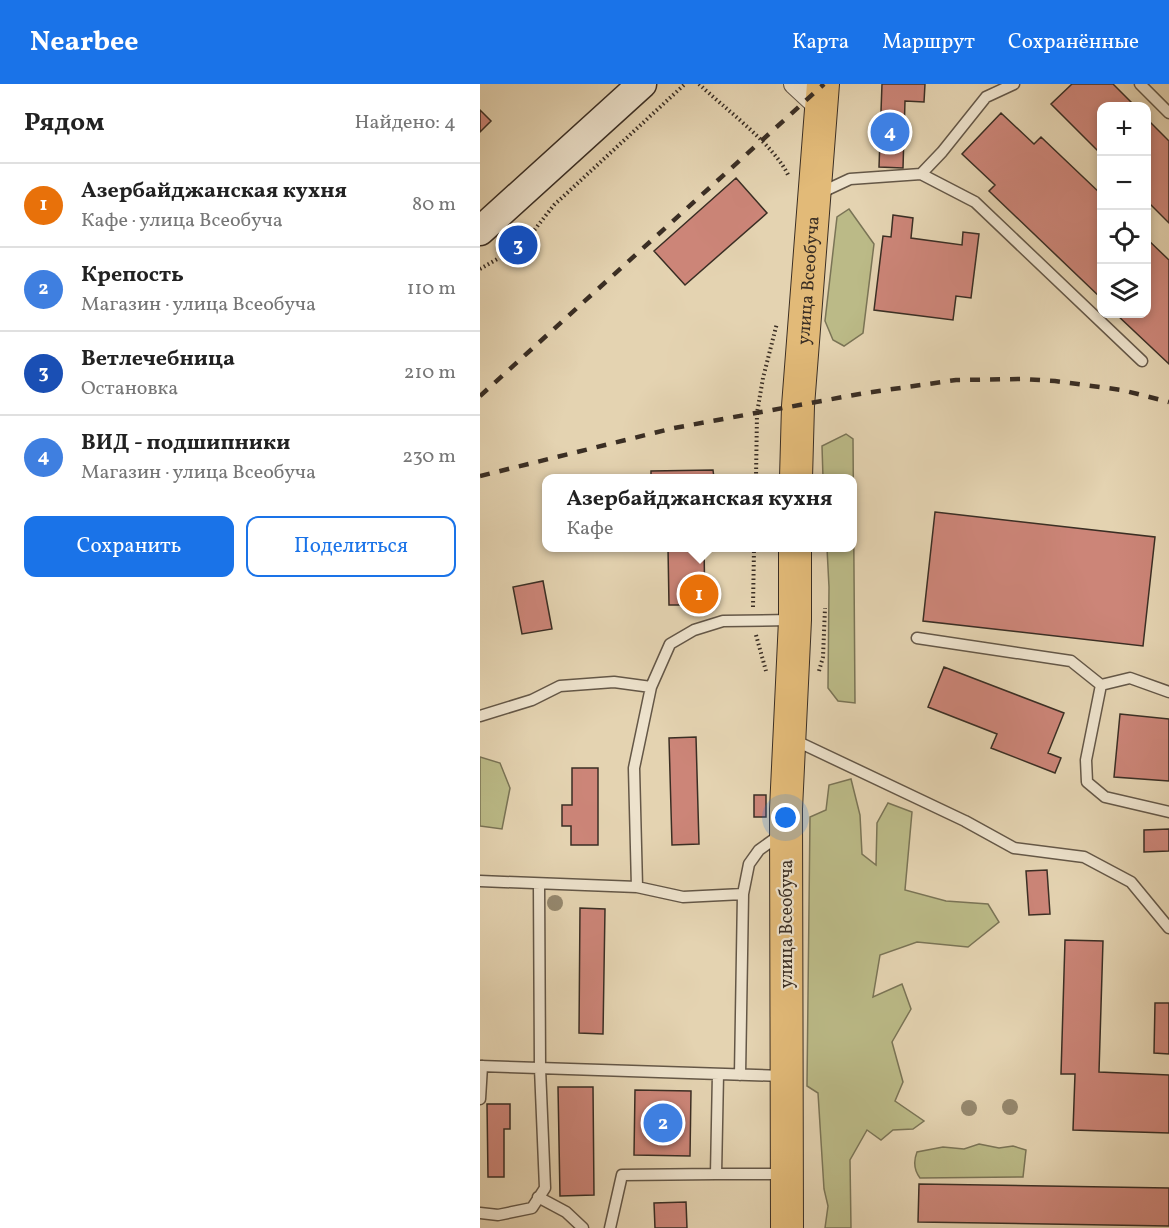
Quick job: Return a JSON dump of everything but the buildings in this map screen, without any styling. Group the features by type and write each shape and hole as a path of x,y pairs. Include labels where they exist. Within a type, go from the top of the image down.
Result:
{"main road":[{"name":"улица Всеобуча","path":"796,474 803,191 822,97"},
{"name":"улица Всеобуча","path":"787,1228 786,830 795,620 795,552"}],"street":[{"path":"480,231 642,84"},
{"path":"794,84 822,97"}],"lane":[{"path":"921,174 986,97 1014,84"},
{"path":"1140,84 1169,114"},
{"path":"803,191 850,179 921,174 975,202 1142,361"},
{"path":"637,887 634,768 651,687 670,644 694,630 723,621 795,620"},
{"path":"917,638 1071,661 1101,685"},
{"path":"1101,685 1130,678 1169,692"},
{"path":"480,716 532,700 560,686 614,682 651,687"},
{"path":"1101,685 1086,760 1087,782 1105,797 1169,812"},
{"path":"789,738 965,821 1014,848 1084,857 1131,882 1169,928"},
{"path":"740,1075 743,894 749,864 759,850 786,830"},
{"path":"480,881 637,887 683,897 743,894"},
{"path":"480,1213 498,1215 532,1208 545,1188 540,1068 539,884"},
{"path":"480,1099 481,1066 786,1076"},
{"path":"716,1174 718,1074"},
{"path":"610,1228 622,1175 788,1174"},
{"path":"538,1197 566,1212 583,1228"}],"path":[{"path":"480,269 513,250 532,232 554,205 685,84"},
{"path":"699,84 761,141 803,191"},
{"path":"756,474 757,413 778,321"},
{"path":"818,678 823,657 825,608"}],"shaded area":[{"path":"849,209 874,244 863,333 844,346 833,340 825,321 837,217"},
{"path":"846,434 853,439 853,474 823,474 822,446"},
{"path":"827,552 854,552 855,703 838,701 828,688"},
{"path":"480,757 500,763 510,788 502,829 480,826"},
{"path":"851,779 860,815 862,854 876,865 877,823 888,803 912,812 905,890 946,901 988,904 999,922 968,947 917,942 880,955 873,997 902,984 911,1009 892,1042 903,1082 895,1101 924,1121 913,1129 893,1130 881,1140 867,1130 850,1160 851,1228 825,1228 828,1206 824,1189 818,1093 807,1086 810,817 826,810 829,785"},
{"path":"979,1144 999,1148 1013,1146 1026,1150 1023,1177 920,1178 916,1172 917,1152 943,1147 964,1149"}],"railway":[{"path":"480,396 824,84"},
{"path":"480,476 674,428 865,393 956,380 1055,381 1122,390 1169,402"}],"place":[{"name":"ВИД - подшипники","path":"890,132"},
{"name":"Ветлечебница","path":"518,245"},
{"name":"Азербайджанская кухня","path":"699,594"},
{"name":"Крепость","path":"663,1123"}]}
